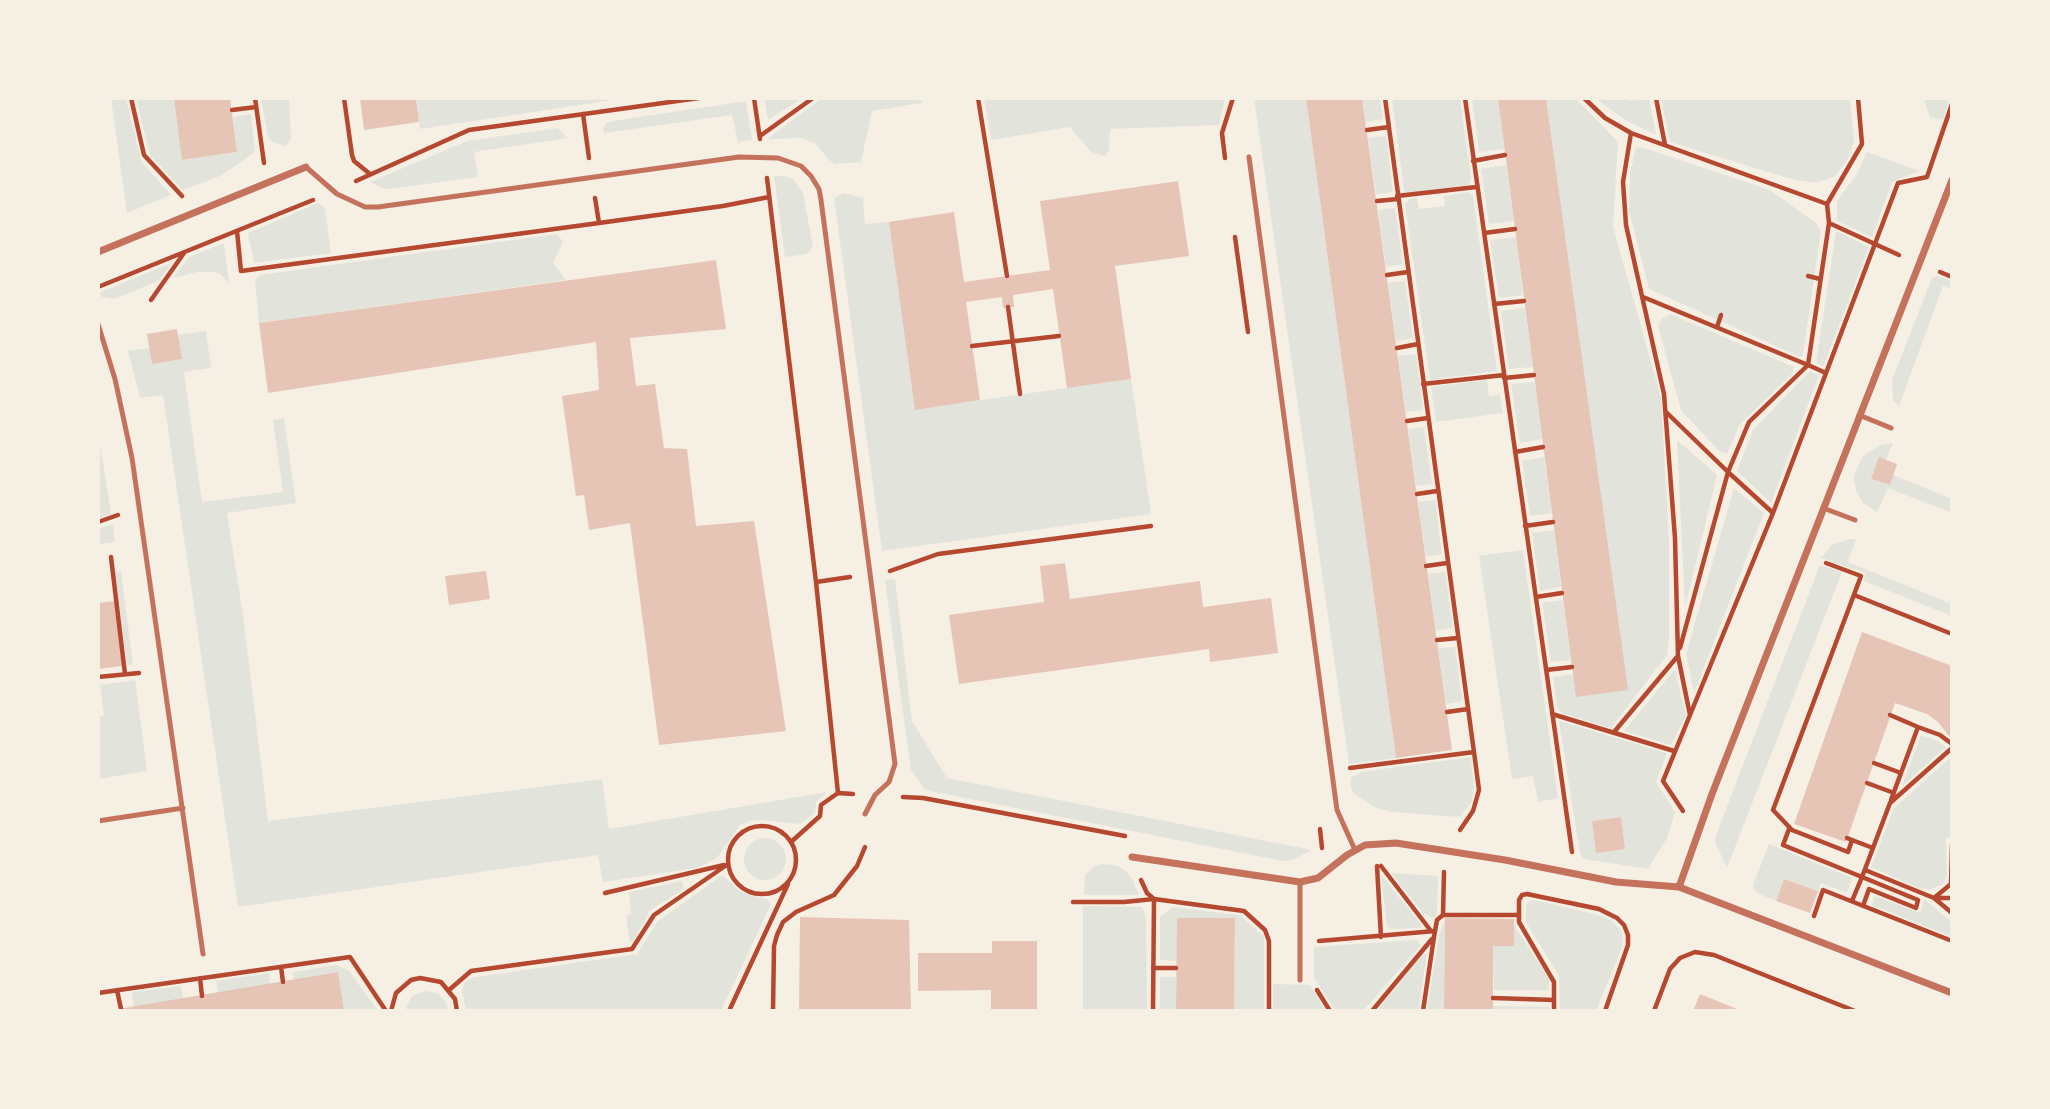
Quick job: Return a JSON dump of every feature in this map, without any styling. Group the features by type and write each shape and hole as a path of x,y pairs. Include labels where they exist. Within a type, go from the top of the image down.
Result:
{"street":[{"path":"98,252 306,167"},
{"path":"1679,887 1712,794 1858,415 1952,180"},
{"path":"1132,857 1300,883 1318,878 1365,845 1386,843 1444,850 1616,881 1679,887 1952,993"}],"lane":[{"path":"306,167 333,191 365,206 379,207 709,160 778,158 801,166 811,176 818,189 895,764 889,782 875,795 865,814"},
{"path":"1249,158 1331,771 1337,810 1355,850"},
{"path":"98,324 111,361 132,458 203,954"},
{"path":"1858,415 1891,428"},
{"path":"1823,508 1856,520"},
{"path":"98,821 183,808"},
{"path":"1300,883 1300,980"}],"path":[{"path":"131,98 144,155 182,196"},
{"path":"344,98 354,161 370,174"},
{"path":"98,287 333,191 469,130 699,98"},
{"path":"754,98 764,157 816,582 838,793"},
{"path":"760,136 813,98"},
{"path":"978,98 1007,276"},
{"path":"1226,161 1223,133 1233,98"},
{"path":"1385,98 1479,790 1465,825 1444,850 1443,915"},
{"path":"1465,98 1576,873"},
{"path":"1584,98 1605,118 1631,133 1827,204"},
{"path":"1656,98 1665,146"},
{"path":"1614,733 1678,656 1728,471 1749,422 1808,365 1829,223 1827,204 1862,144 1858,98"},
{"path":"1680,822 1684,812 1663,781 1674,751 1773,513 1898,183 1927,177 1952,104"},
{"path":"232,110 256,107"},
{"path":"583,114 599,223"},
{"path":"1367,130 1388,127"},
{"path":"1631,133 1623,182 1626,225 1664,394 1675,538 1678,656 1690,715"},
{"path":"1473,161 1505,155"},
{"path":"1377,201 1477,187"},
{"path":"237,231 242,271 723,206 769,197"},
{"path":"1829,223 1952,277"},
{"path":"1234,228 1248,334"},
{"path":"1483,233 1515,229"},
{"path":"151,300 184,252"},
{"path":"1387,275 1408,272"},
{"path":"1808,276 1821,279"},
{"path":"1643,297 1826,373"},
{"path":"1494,304 1524,301"},
{"path":"1008,307 1020,394"},
{"path":"1717,328 1721,315"},
{"path":"972,346 1059,335"},
{"path":"1397,348 1418,344"},
{"path":"1423,384 1534,374"},
{"path":"1666,412 1773,513"},
{"path":"1407,421 1428,418"},
{"path":"1515,452 1543,447"},
{"path":"1417,494 1437,491"},
{"path":"98,522 118,515"},
{"path":"1525,526 1553,522"},
{"path":"816,582 871,575 938,554 1151,526"},
{"path":"111,557 125,674"},
{"path":"1426,566 1447,563"},
{"path":"1842,568 1861,576 1773,810 1790,828 1849,852 1850,839 1873,848"},
{"path":"1536,597 1562,593"},
{"path":"1854,596 1952,634"},
{"path":"1437,640 1458,638"},
{"path":"1546,670 1572,667"},
{"path":"98,677 139,673"},
{"path":"1447,712 1468,709"},
{"path":"1552,715 1674,751"},
{"path":"1890,803 1952,746 1940,735 1891,715"},
{"path":"1853,901 1918,727"},
{"path":"1331,771 1474,752"},
{"path":"1874,763 1901,773"},
{"path":"1867,783 1894,793"},
{"path":"791,842 820,816 821,805 838,793 923,798 1135,838"},
{"path":"1319,822 1321,852"},
{"path":"729,1011 790,880 797,863 791,842 783,833 773,828 751,828 733,842 728,864 738,884 748,891 771,893 782,889 790,880"},
{"path":"1790,828 1783,845 1918,900 1916,908 1869,890 1863,905"},
{"path":"1934,898 1951,884 1952,845"},
{"path":"773,1011 774,946 783,922 796,912 834,895 857,866 865,847"},
{"path":"1132,857 1146,893 1154,899"},
{"path":"1381,937 1377,860 1433,933"},
{"path":"605,893 728,864"},
{"path":"449,990 471,971 632,949 654,915 728,864"},
{"path":"1865,870 1934,898 1952,913"},
{"path":"1812,922 1823,890 1952,941"},
{"path":"1554,1011 1554,982 1519,922 1519,900 1522,895 1599,909 1617,918 1624,925 1628,945 1605,1011"},
{"path":"1934,898 1952,898"},
{"path":"1153,1011 1154,899"},
{"path":"1073,901 1124,902 1154,899 1244,911 1265,930 1269,942 1269,1011"},
{"path":"1423,1011 1437,920 1443,915 1519,915"},
{"path":"1269,942 1300,943 1433,933"},
{"path":"1372,1011 1433,933"},
{"path":"1654,1011 1670,969 1680,958 1695,952 1714,955 1840,1008 1855,1011"},
{"path":"98,993 350,957 386,1011"},
{"path":"281,967 283,982"},
{"path":"1153,968 1176,968"},
{"path":"200,978 202,996"},
{"path":"391,1011 396,993 411,981 431,979 441,982 449,990 455,999 457,1011"},
{"path":"117,990 121,1009"},
{"path":"1493,998 1554,1000"}],"shaded area":[{"path":"111,98 126,98 141,161 171,195 127,213"},
{"path":"136,98 174,98 183,160 237,152 233,117 251,114 255,152 220,176 183,190 150,155"},
{"path":"261,98 289,98 291,138 286,146 273,142 268,137"},
{"path":"416,98 626,98 420,129"},
{"path":"764,98 803,98 768,120"},
{"path":"822,98 921,98 922,103 872,111 861,162 835,164 816,144 801,138 767,139"},
{"path":"984,98 1225,98 1219,125 1110,129 1109,150 1105,156 1091,152 1070,127 991,140"},
{"path":"1254,98 1306,98 1396,758 1349,764"},
{"path":"1362,98 1380,98 1383,119 1366,122"},
{"path":"1392,98 1460,98 1471,179 1468,185 1409,193 1404,191"},
{"path":"1472,98 1498,98 1505,149 1479,152"},
{"path":"1546,98 1575,98 1618,142 1613,226 1661,398 1669,541 1667,655 1611,728 1561,713 1557,706 1553,677 1573,674 1576,696 1627,689"},
{"path":"1595,98 1628,98 1629,101 1649,98 1656,135 1625,120"},
{"path":"1661,98 1850,98 1854,141 1848,159 1834,177 1815,183 1791,179 1670,142"},
{"path":"1923,98 1949,98 1943,120 1930,117"},
{"path":"746,101 752,140 738,142 732,115 604,133 606,123 613,121"},
{"path":"558,128 568,138 474,152 478,177 389,189 370,182 467,141"},
{"path":"1386,136 1393,192 1376,194 1368,138"},
{"path":"1636,147 1770,190 1816,223 1821,230 1803,355 1800,357 1649,289 1629,211 1630,173"},
{"path":"1867,152 1920,171 1892,182 1872,237 1837,221 1837,201 1857,174"},
{"path":"1506,165 1514,221 1489,224 1481,169"},
{"path":"774,176 793,179 803,193 813,247 807,254 785,257"},
{"path":"1468,192 1473,196 1497,371 1430,380 1405,204 1409,199 1417,198 1419,209 1445,206 1444,196"},
{"path":"844,193 863,198 865,224 889,222 916,409 1131,379 1151,514 882,551 834,198"},
{"path":"318,203 325,208 331,253 254,263 248,233"},
{"path":"1395,208 1403,264 1386,267 1378,210"},
{"path":"1836,231 1869,247 1823,367 1816,363"},
{"path":"556,234 563,241 553,263 566,280 259,323 255,280 260,275"},
{"path":"1516,237 1523,295 1499,298 1490,240"},
{"path":"224,243 229,283 220,274 213,272 197,272 173,278 189,257"},
{"path":"173,262 158,281 114,299 102,297 99,293"},
{"path":"1937,276 1952,281 1952,289 1943,286 1899,406 1893,400 1892,380 1932,278"},
{"path":"1405,281 1413,338 1396,341 1388,283"},
{"path":"1525,308 1533,367 1509,369 1501,311"},
{"path":"1670,314 1794,367 1792,374 1740,424 1727,454 1719,451 1681,410 1658,326 1662,319"},
{"path":"206,331 211,368 184,372 202,502 283,492 273,420 284,418 296,503 227,513 243,615 268,821 602,779 609,829 827,792 816,802 815,813 800,824 761,820 740,825 717,858 697,868 603,882 598,855 238,907 163,395 140,398 128,351 150,348 152,363 181,359 178,335"},
{"path":"1416,354 1423,410 1406,412 1398,356"},
{"path":"1810,371 1819,375 1771,503 1737,471 1753,430"},
{"path":"1487,380 1489,396 1500,395 1503,413 1436,422 1431,387"},
{"path":"1535,382 1542,439 1520,443 1511,384"},
{"path":"1424,427 1432,484 1416,486 1408,429"},
{"path":"98,431 111,514 98,519"},
{"path":"1677,440 1717,475 1685,608"},
{"path":"1893,443 1886,460 1871,479 1889,485 1893,475 1952,499 1952,513 1888,488 1877,512 1863,503 1854,480 1863,456 1880,445"},
{"path":"1544,457 1552,513 1530,516 1522,461"},
{"path":"1734,488 1764,513 1694,693 1686,654"},
{"path":"1435,500 1442,554 1426,557 1418,502"},
{"path":"113,524 115,542 98,544 98,529"},
{"path":"1554,530 1561,587 1540,591 1532,533"},
{"path":"1856,539 1848,562 1952,604 1952,616 1864,581 1865,573 1821,558 1832,545"},
{"path":"1523,550 1558,798 1538,802 1533,776 1512,779 1479,556"},
{"path":"1820,565 1842,572 1727,868 1715,842 1716,835"},
{"path":"121,571 133,665 127,665 115,572"},
{"path":"1445,572 1453,628 1436,631 1428,574"},
{"path":"895,579 912,721 947,778 1312,850 1295,859 1283,861 925,790 911,770 885,580"},
{"path":"1563,600 1571,660 1551,662 1542,603"},
{"path":"1455,647 1462,701 1446,704 1438,648"},
{"path":"1675,669 1686,716 1671,745 1624,731"},
{"path":"135,680 147,771 98,779 98,717 104,716 100,685"},
{"path":"1559,721 1667,753 1656,782 1675,812 1667,838 1648,869 1584,859 1580,854","holes":["1620,817 1625,849 1596,852 1592,821"]},
{"path":"1921,735 1946,747 1902,786"},
{"path":"1952,756 1952,838 1946,838 1947,876 1943,884 1929,890 1918,888 1871,867 1894,808"},
{"path":"1471,757 1474,787 1472,801 1460,817 1392,812 1376,808 1354,794 1351,787 1351,778 1361,772"},
{"path":"765,838 780,844 786,859 780,874 765,880 750,874 744,859 750,844"},
{"path":"1769,844 1852,878 1847,893 1821,883 1818,891 1784,879 1776,901 1759,894 1753,885"},
{"path":"1101,864 1118,866 1126,871 1139,895 1084,895 1085,875"},
{"path":"1391,873 1438,876 1435,917 1422,912"},
{"path":"722,875 741,892 768,900 771,904 721,1011 466,1011 462,990 464,983 470,978 637,954 657,922"},
{"path":"1381,875 1421,924 1421,928 1391,929 1387,926"},
{"path":"682,881 684,889 650,910 634,940 630,942 626,916 631,914 629,892"},
{"path":"1875,896 1920,913 1924,899 1948,919 1952,919 1952,937 1872,905"},
{"path":"1529,901 1595,914 1610,920 1621,930 1621,950 1596,1011 1560,1011 1559,976 1526,922 1526,906"},
{"path":"1083,906 1142,907 1146,916 1147,1011 1083,1011"},
{"path":"1173,907 1240,915 1264,937 1264,1011 1234,1011 1235,918 1177,918 1177,961 1160,960 1160,917"},
{"path":"1445,918 1444,1011 1427,1011 1439,935"},
{"path":"1514,925 1549,979 1548,990 1494,990 1493,946 1514,946"},
{"path":"1417,940 1421,945 1363,1011 1336,1011 1314,978 1314,947"},
{"path":"1423,953 1427,955 1418,1011 1377,1011"},
{"path":"336,965 349,971 378,1011 344,1011 337,972 294,980 293,972"},
{"path":"269,973 270,984 218,993 216,981"},
{"path":"1160,977 1176,977 1176,1011 1160,1011"},
{"path":"1273,984 1310,985 1325,1011 1273,1011"},
{"path":"181,986 183,999 134,1007 132,992"},
{"path":"424,991 438,993 447,1004 448,1011 405,1011 411,997"},
{"path":"1493,1006 1549,1007 1549,1011 1493,1011"}],"building":[{"path":"174,98 230,98 237,152 182,160"},
{"path":"360,98 416,98 419,122 364,130"},
{"path":"1306,98 1362,98 1452,750 1396,758"},
{"path":"1498,98 1546,98 1628,690 1576,697"},
{"path":"1178,181 1189,256 1115,266 1131,379 1067,388 1053,289 1013,295 1014,307 1003,308 1002,297 966,302 980,400 915,410 889,222 954,212 964,282 1050,270 1040,201"},
{"path":"716,260 726,329 630,338 636,386 655,384 664,448 687,449 696,526 754,521 786,731 659,745 630,523 589,530 584,495 576,496 562,396 599,390 596,342 268,393 259,323"},
{"path":"177,329 182,359 152,364 147,334"},
{"path":"1879,457 1897,464 1890,485 1871,479"},
{"path":"1065,563 1070,599 1200,581 1203,607 1271,598 1278,653 1210,662 1209,649 959,684 949,615 1044,602 1040,566"},
{"path":"486,571 490,599 449,605 445,576"},
{"path":"115,601 122,666 98,669 98,603"},
{"path":"1862,632 1952,666 1952,740 1938,722 1927,714 1895,703 1846,842 1794,824"},
{"path":"1621,817 1625,849 1596,853 1592,821"},
{"path":"1784,879 1818,891 1810,913 1776,901"},
{"path":"800,917 909,920 911,1011 799,1011"},
{"path":"1177,918 1235,918 1234,1011 1176,1011"},
{"path":"1445,918 1514,919 1514,946 1493,946 1493,1011 1444,1011"},
{"path":"992,941 1037,941 1037,1011 991,1011 991,990 918,991 918,953 992,953"},
{"path":"338,972 344,1011 118,1009"},
{"path":"1700,994 1742,1011 1693,1011"}]}
